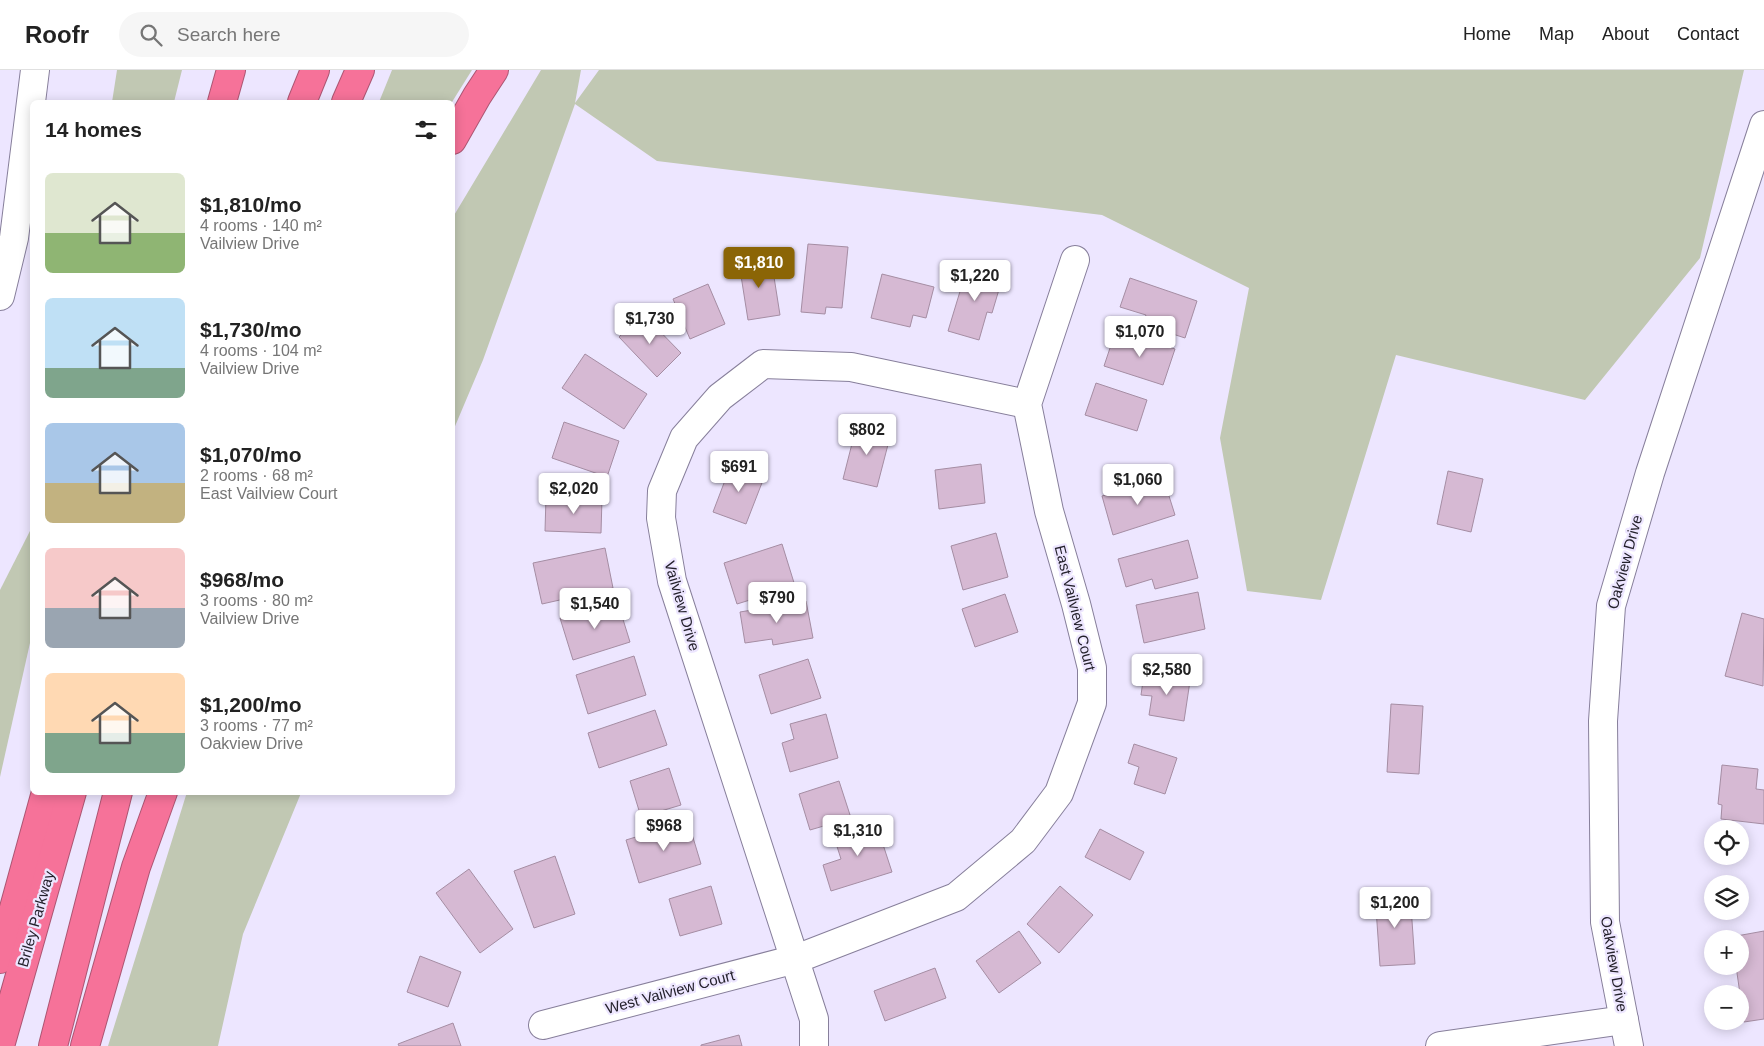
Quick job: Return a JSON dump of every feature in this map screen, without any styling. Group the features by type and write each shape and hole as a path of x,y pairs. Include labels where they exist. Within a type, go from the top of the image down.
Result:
{"highway":[{"path":"223,100 231,70"},
{"path":"303,100 314,70"},
{"path":"347,100 360,70"},
{"path":"455,135 494,70"},
{"path":"0,958 45,795"},
{"name":"Briley Parkway","path":"0,1046 71,795"},
{"path":"53,1046 117,795"},
{"path":"85,1046 136,867 162,795"}],"street":[{"path":"31,100 35,70"},
{"path":"0,296 14,238 30,110"},
{"name":"Oakview Drive","path":"1626,1033 1605,922 1603,722 1611,606 1653,464 1764,125"},
{"path":"1027,404 1075,260"},
{"name":"Vailview Drive","path":"814,1046 814,1019 796,959 672,581 661,518 662,491 684,438 720,397 763,364 851,367 1027,404"},
{"name":"East Vailview Court","path":"796,959 956,897 1023,841 1059,793 1092,703 1092,668 1049,511 1027,404"},
{"name":"West Vailview Court","path":"543,1024 796,959"},
{"path":"1440,1046 1626,1033"}],"green space":[{"path":"117,70 182,70 174,100 112,100"},
{"path":"392,70 472,70 453,100 380,100"},
{"path":"541,70 581,70 575,103 599,70 1744,70 1700,258 1585,400 1396,355 1321,600 1247,591 1220,438 1249,288 1102,215 657,161 575,104 483,360 455,426 455,214"},
{"path":"30,531 30,643 0,777 0,590"},
{"path":"186,795 300,795 243,934 218,1046 108,1046"}],"building":[{"path":"808,244 848,247 842,308 826,307 825,314 801,312"},
{"path":"771,258 780,315 748,320 739,263"},
{"path":"968,265 1003,276 992,313 987,312 979,340 948,331"},
{"path":"882,274 934,287 926,318 913,315 910,327 871,318"},
{"path":"1130,278 1197,301 1185,338 1142,324 1146,315 1120,307"},
{"path":"708,284 725,324 690,339 673,299"},
{"path":"643,314 681,353 657,377 619,337"},
{"path":"1116,330 1175,349 1163,385 1104,366"},
{"path":"585,354 647,394 624,429 562,388"},
{"path":"1096,383 1147,400 1137,431 1085,415"},
{"path":"564,422 619,441 607,477 552,458"},
{"path":"857,424 891,433 877,487 843,479"},
{"path":"732,462 765,475 746,524 713,512"},
{"path":"981,464 985,503 939,509 935,470"},
{"path":"1448,471 1483,479 1471,532 1437,524"},
{"path":"1163,477 1175,515 1113,535 1102,496"},
{"path":"546,497 602,498 601,533 545,531"},
{"path":"996,533 1008,577 963,590 951,546"},
{"path":"1188,540 1198,578 1155,589 1152,579 1126,587 1118,559"},
{"path":"782,544 795,586 737,604 724,563"},
{"path":"605,548 613,588 542,604 533,563"},
{"path":"1198,592 1205,629 1144,643 1136,605"},
{"path":"1005,594 1018,632 975,647 962,609"},
{"path":"617,600 630,642 573,660 560,618"},
{"path":"806,601 813,638 773,645 772,639 745,643 740,612"},
{"path":"1742,613 1764,619 1763,686 1725,676"},
{"path":"634,656 646,695 588,714 576,675"},
{"path":"808,659 821,698 771,714 759,675"},
{"path":"1144,674 1190,681 1184,721 1149,715 1152,696 1141,695"},
{"path":"1391,704 1423,706 1419,774 1387,772"},
{"path":"655,710 667,745 599,768 588,733"},
{"path":"826,714 838,758 790,772 782,743 794,739 790,724"},
{"path":"1134,744 1177,758 1165,794 1134,784 1139,767 1128,763"},
{"path":"1722,765 1758,769 1756,789 1764,790 1764,824 1749,822 1749,820 1721,819 1722,805 1718,804"},
{"path":"669,768 681,805 641,817 630,781"},
{"path":"839,781 851,818 810,830 799,794"},
{"path":"875,820 892,872 831,891 823,865 841,859 833,834"},
{"path":"688,821 701,864 639,883 626,840"},
{"path":"1100,829 1144,852 1130,880 1085,857"},
{"path":"555,856 575,914 534,928 514,871"},
{"path":"469,869 513,929 480,953 436,893"},
{"path":"711,886 722,924 680,936 669,899"},
{"path":"1060,886 1093,915 1059,953 1027,924"},
{"path":"1410,892 1415,964 1380,966 1375,894"},
{"path":"1019,931 1041,963 999,993 976,961"},
{"path":"1764,931 1764,1019 1749,1021 1749,985 1739,985 1737,975 1749,975 1749,934"},
{"path":"420,956 461,972 448,1007 407,992"},
{"path":"935,968 946,998 885,1021 874,991"},
{"path":"453,1023 461,1046 399,1046 398,1044"},
{"path":"739,1035 742,1046 701,1046 701,1045"}]}
